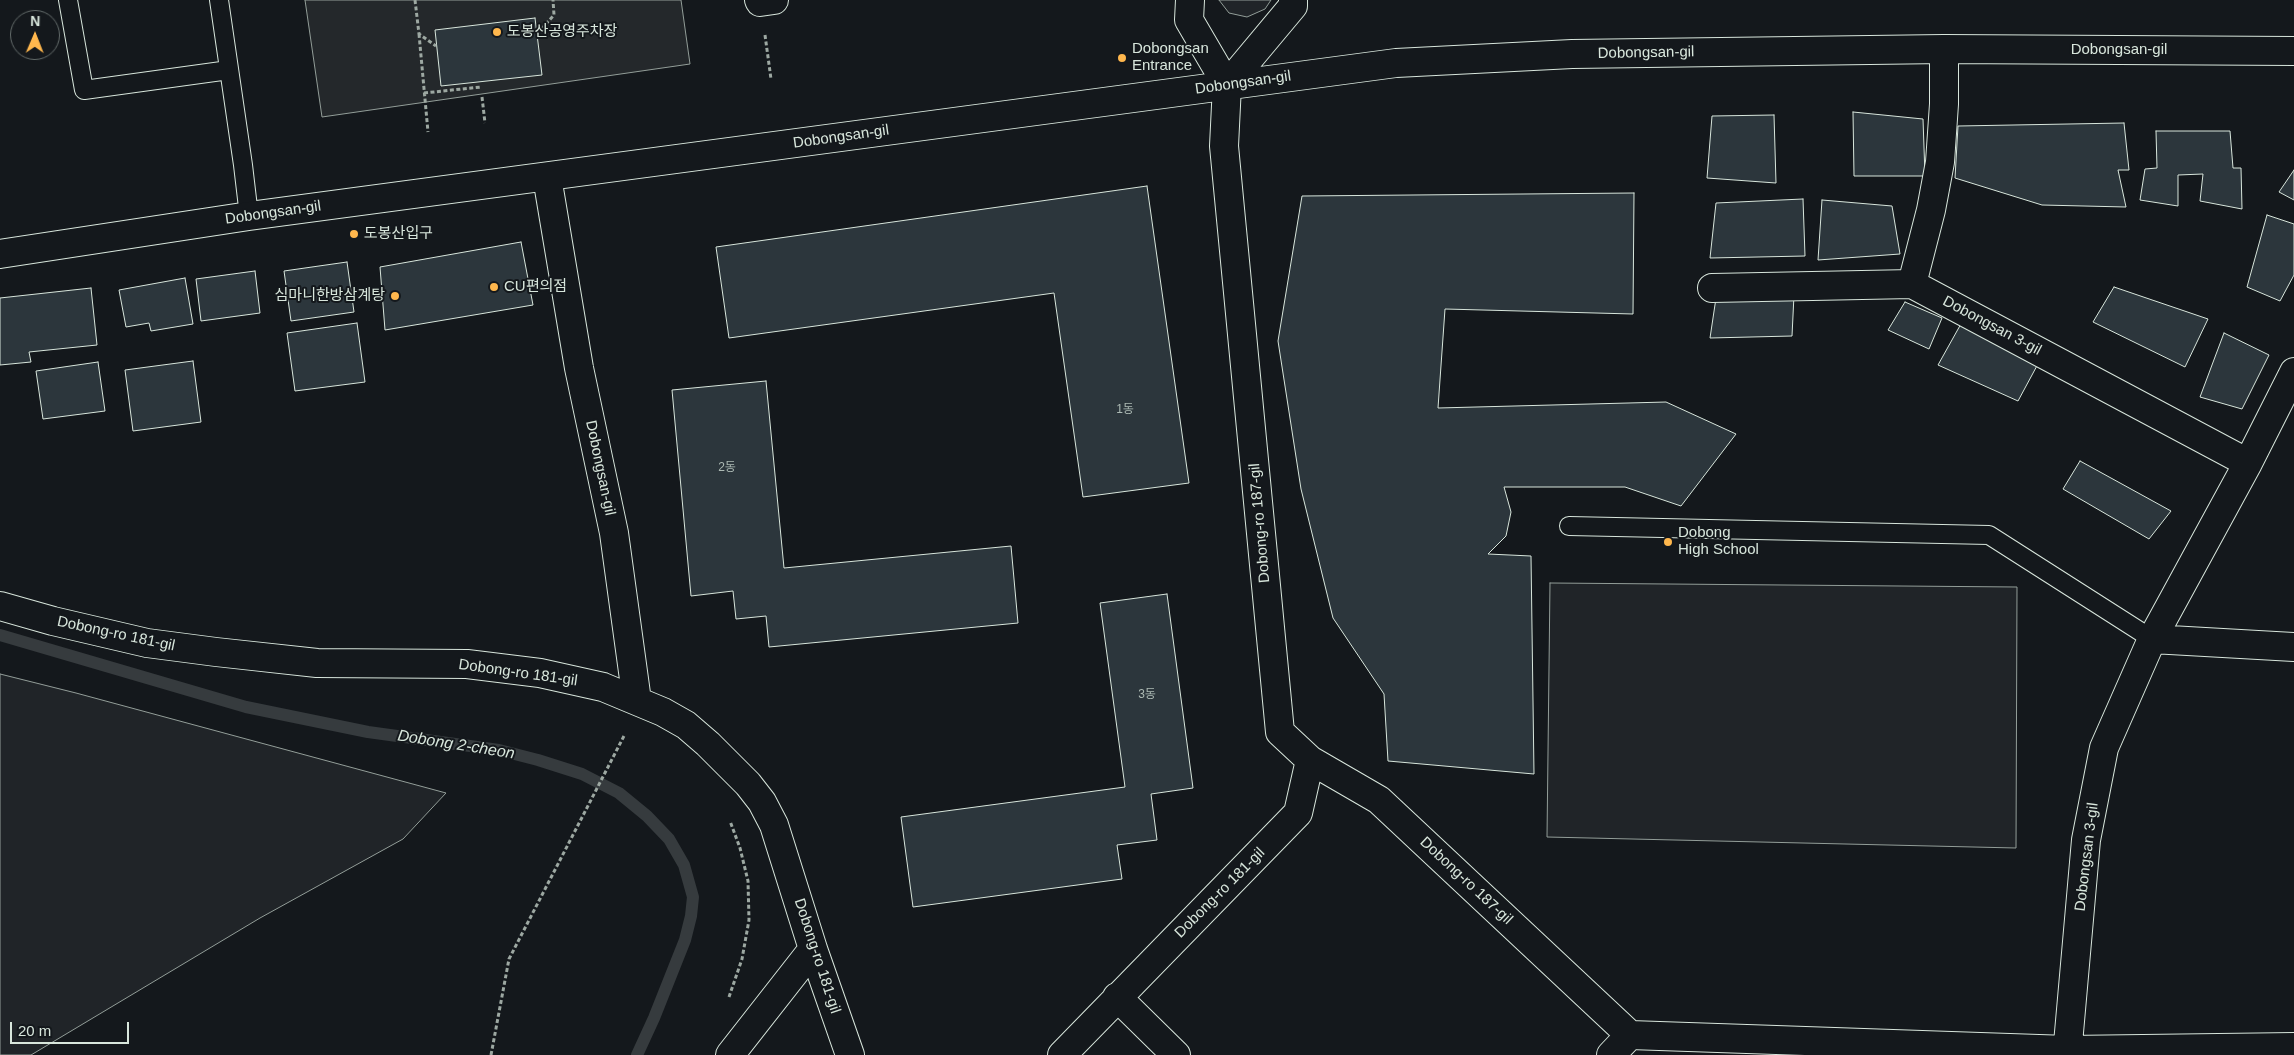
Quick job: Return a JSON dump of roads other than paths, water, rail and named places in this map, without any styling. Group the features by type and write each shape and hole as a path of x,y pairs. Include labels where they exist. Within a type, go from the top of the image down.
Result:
{"street":[{"path":"1190,0 1189,20 1227,85 1293,6 1293,0"},
{"path":"1912,284 1931,210 1940,162 1944,104 1944,49"},
{"name":"Dobongsan-gil","path":"0,254 249,216 1396,63 1572,54 1944,49 2294,51"},
{"name":"Dobong-ro 187-gil","path":"1227,85 1224,146 1280,732 1310,760 1379,800 1630,1035"},
{"name":"Dobongsan-gil","path":"546,177 557,230 580,368 614,533 637,701"},
{"name":"Dobongsan 3-gil","path":"1712,288 1912,284 2248,463"},
{"name":"Dobongsan 3-gil","path":"2068,1052 2086,840 2104,748 2152,639 2293,377"},
{"name":"Dobong-ro 181-gil","path":"0,606 53,621 157,644 317,663 467,664 572,678 603,687 663,712 686,725 748,784 762,802 774,825 813,949 850,1055"},
{"path":"2152,639 2294,647"},
{"name":"Dobong-ro 181-gil","path":"1062,1055 1298,814 1310,760"},
{"path":"730,1055 813,949"},
{"path":"1117,997 1176,1055"},
{"path":"1611,1055 1630,1035 2068,1052 2294,1047"}],"lane":[{"path":"68,0 84,90 229,70"},
{"path":"219,0 249,216"},
{"path":"1569,526 1989,535 2152,639"}],"waterway":[{"name":"Dobong 2-cheon","path":"0,635 246,707 368,732 499,750 582,774 619,793 647,816 669,839 684,865 693,897 691,916 685,940 637,1055"}],"place":[{"name":"도봉산공영주차장","path":"497,32"},
{"name":"Dobongsan Entrance","path":"1122,58"},
{"name":"도봉산입구","path":"354,234"},
{"name":"CU편의점","path":"494,287"},
{"name":"심마니한방삼계탕","path":"395,296"},
{"name":"Dobong High School","path":"1668,542"}]}
